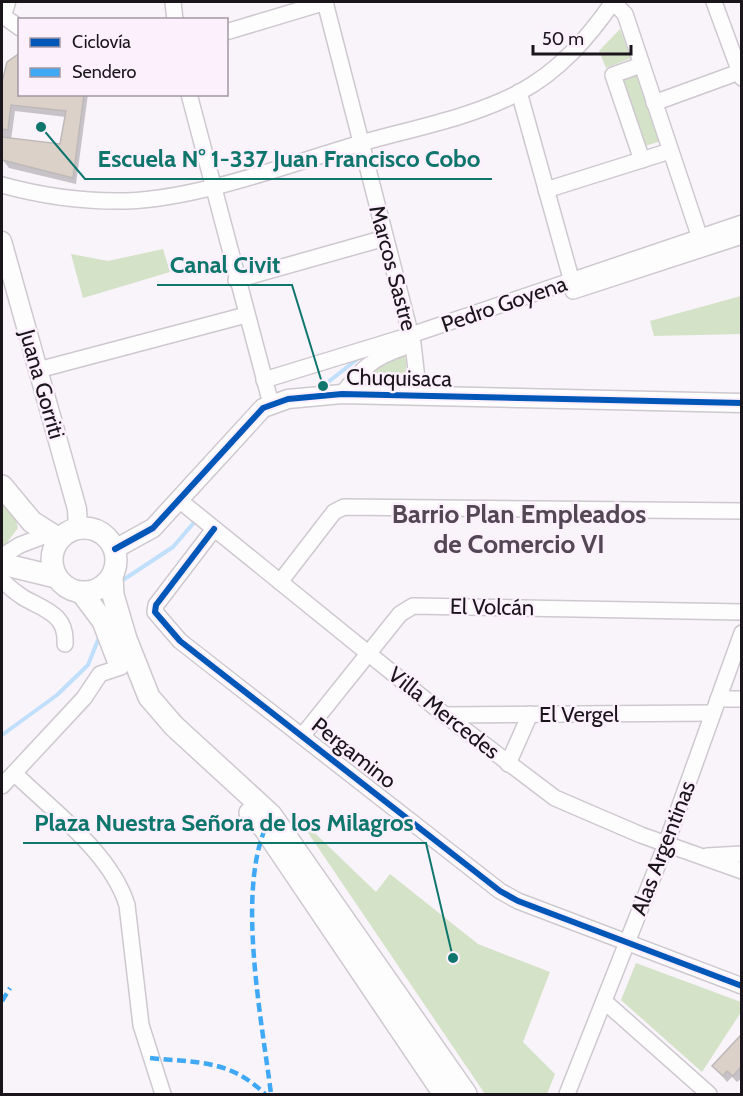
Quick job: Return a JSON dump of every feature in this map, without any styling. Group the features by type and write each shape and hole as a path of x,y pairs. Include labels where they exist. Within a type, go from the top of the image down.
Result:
{"main road":[{"path":"2,486 32,522 54,537"},
{"path":"54,537 78,528 99,531 107,537 115,549 113,595 120,621 149,698 174,726 272,815 466,1095"},
{"path":"54,537 52,557 56,577"},
{"path":"2,564 56,577 67,588 82,592 99,589 112,577"},
{"path":"82,592 103,621 132,696 147,717 265,829 444,1095"}],"street":[{"path":"6,2 2,15 18,27"},
{"path":"173,2 175,18"},
{"path":"228,31 325,2"},
{"name":"Marcos Sastre","path":"325,2 412,340 419,396"},
{"path":"2,185 70,198 127,201 212,186 439,121 519,92 575,51 613,2 625,14 700,238"},
{"path":"654,103 741,74 714,2"},
{"path":"641,65 613,75 642,160"},
{"path":"519,92 573,286"},
{"path":"190,96 236,280 271,404"},
{"path":"546,190 670,151"},
{"name":"Pedro Goyena","path":"573,286 741,223"},
{"name":"Pedro Goyena","path":"264,380 412,340 573,286 741,236"},
{"path":"236,280 385,238"},
{"name":"Juana Gorriti","path":"2,241 77,509 78,528"},
{"path":"38,370 246,315"},
{"name":"Pedro Goyena","path":"342,394 372,360 412,340"},
{"name":"Chuquisaca","path":"115,549 153,528 197,515 251,419 271,404 288,399 342,394 741,403"},
{"path":"280,582 334,512 344,507 741,510"},
{"name":"Villa Mercedes","path":"197,515 445,715 508,764 568,806 741,871"},
{"name":"Pergamino","path":"197,515 156,605 155,612 180,641 500,891 518,901 741,986"},
{"path":"2,556 20,545 54,537"},
{"path":"2,580 24,598 56,615 63,625 65,644"},
{"name":"El Volcán","path":"303,735 400,614 413,606 741,612"},
{"name":"Alas Argentinas","path":"567,1095 666,844 741,633"},
{"path":"2,786 84,698 100,674 121,667"},
{"name":"El Vergel","path":"445,715 530,714 715,706 741,699"},
{"path":"508,764 530,714"},
{"path":"14,773 96,852 122,890 127,904 141,1025 163,1095"},
{"path":"701,857 741,854"},
{"path":"604,1000 709,1095"}],"green space":[{"path":"620,29 631,58 606,68 599,51"},
{"path":"638,74 661,141 645,146 622,80"},
{"path":"163,249 170,272 83,298 71,254 108,261"},
{"path":"741,296 741,334 654,336 650,321"},
{"path":"405,353 408,383 371,384 367,375 376,364"},
{"path":"2,503 16,520 18,528 2,549"},
{"path":"296,815 376,892 390,874 478,944 550,972 523,1042 555,1074 547,1094 485,1094"},
{"path":"636,963 741,1002 741,1012 702,1072 621,1000"}],"building":[{"path":"18,54 18,96 84,96 73,178 2,160 2,137 60,144 66,111 11,105 8,130 2,129 2,82 7,62"},
{"path":"741,1035 741,1067 733,1076 727,1071 723,1076 712,1066"}],"waterway":[{"path":"323,386 360,357"},
{"path":"123,580 173,547 197,519"},
{"path":"2,735 57,695 88,665 98,640"}],"marked path":[{"path":"265,829 257,857 252,923 254,960 271,1094"},
{"path":"2,1001 10,988"},
{"path":"150,1058 198,1062 225,1069 238,1074 265,1094"}],"cycle path":[{"path":"115,549 153,528 263,408 288,399 342,394 742,403"},
{"path":"214,529 156,605 155,612 180,641 500,891 518,901 742,986"}],"place":[{"name":"Escuela N° 1-337 Juan Francisco Cobo","path":"41,127"},
{"name":"Canal Civit","path":"323,386"},
{"name":"Plaza Nuestra Señora de los Milagros","path":"453,958"}],"district":[{"name":"Barrio Plan Empleados de Comercio VI","path":"519,529"}]}
